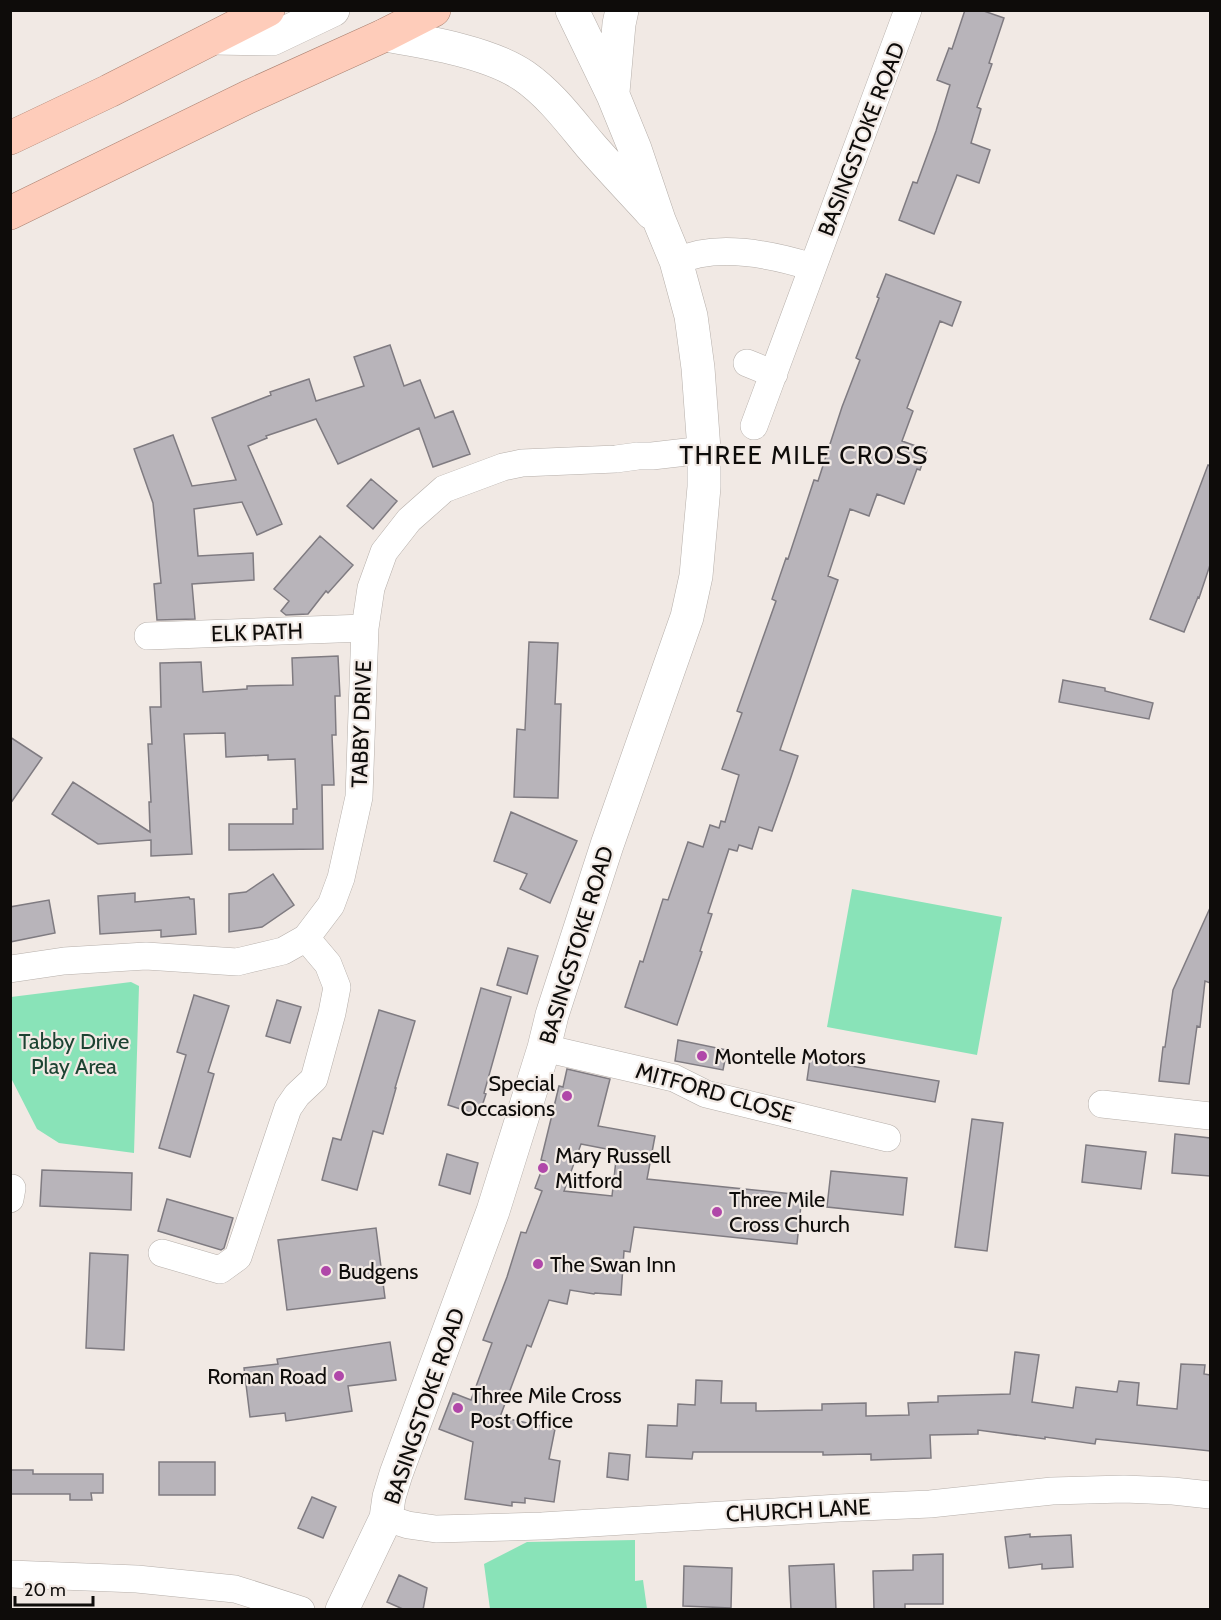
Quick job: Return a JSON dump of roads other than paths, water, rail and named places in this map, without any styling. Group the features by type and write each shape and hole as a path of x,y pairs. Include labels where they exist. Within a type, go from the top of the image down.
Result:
{"highway":[{"path":"10,138 268,10"},
{"path":"10,213 248,97 435,10"}],"street":[{"path":"214,38 272,39 333,10"},
{"name":"BASINGSTOKE ROAD","path":"342,1610 386,1518 396,1474 489,1220 607,844 687,617 696,576 704,487 704,450 698,368 689,307 676,261 659,220 635,148 613,95 572,10"},
{"path":"613,95 622,10"},
{"name":"BASINGSTOKE ROAD","path":"754,426 880,91 908,10"},
{"path":"385,35 430,42 490,59 524,76 550,98 611,170 659,220"},
{"path":"676,261 700,254 737,252 786,258 812,267"},
{"path":"747,363 774,374"},
{"name":"TABBY DRIVE","path":"10,969 64,961 146,956 237,962 283,951 306,938 331,905 341,879 359,797 365,628 371,588 384,552 409,520 444,489 503,467 522,463 616,459 704,450"},
{"name":"ELK PATH","path":"148,636 365,628"},
{"path":"162,1253 220,1270 238,1257 288,1108 297,1095 314,1079 332,1013 337,987 328,964 306,938"},
{"name":"MITFORD CLOSE","path":"544,1048 674,1078 706,1094 887,1138"},
{"path":"1102,1104 1210,1116"},
{"name":"CHURCH LANE","path":"386,1518 408,1525 436,1529 542,1526 827,1508 930,1504 1052,1491 1124,1489 1210,1495"},
{"path":"10,1574 137,1579 235,1589 301,1610"}],"place":[{"name":"Montelle Motors","path":"702,1056"},
{"name":"Special Occasions","path":"567,1096"},
{"name":"Mary Russell Mitford","path":"543,1168"},
{"name":"Three Mile Cross Church","path":"717,1212"},
{"name":"The Swan Inn","path":"538,1264"},
{"name":"Budgens","path":"326,1271"},
{"name":"Roman Road","path":"339,1376"},
{"name":"Three Mile Cross Post Office","path":"458,1408"}],"district":[{"name":"THREE MILE CROSS","path":"804,455"}],"park label":[{"name":"Tabby Drive Play Area","path":"74,1054"}]}
